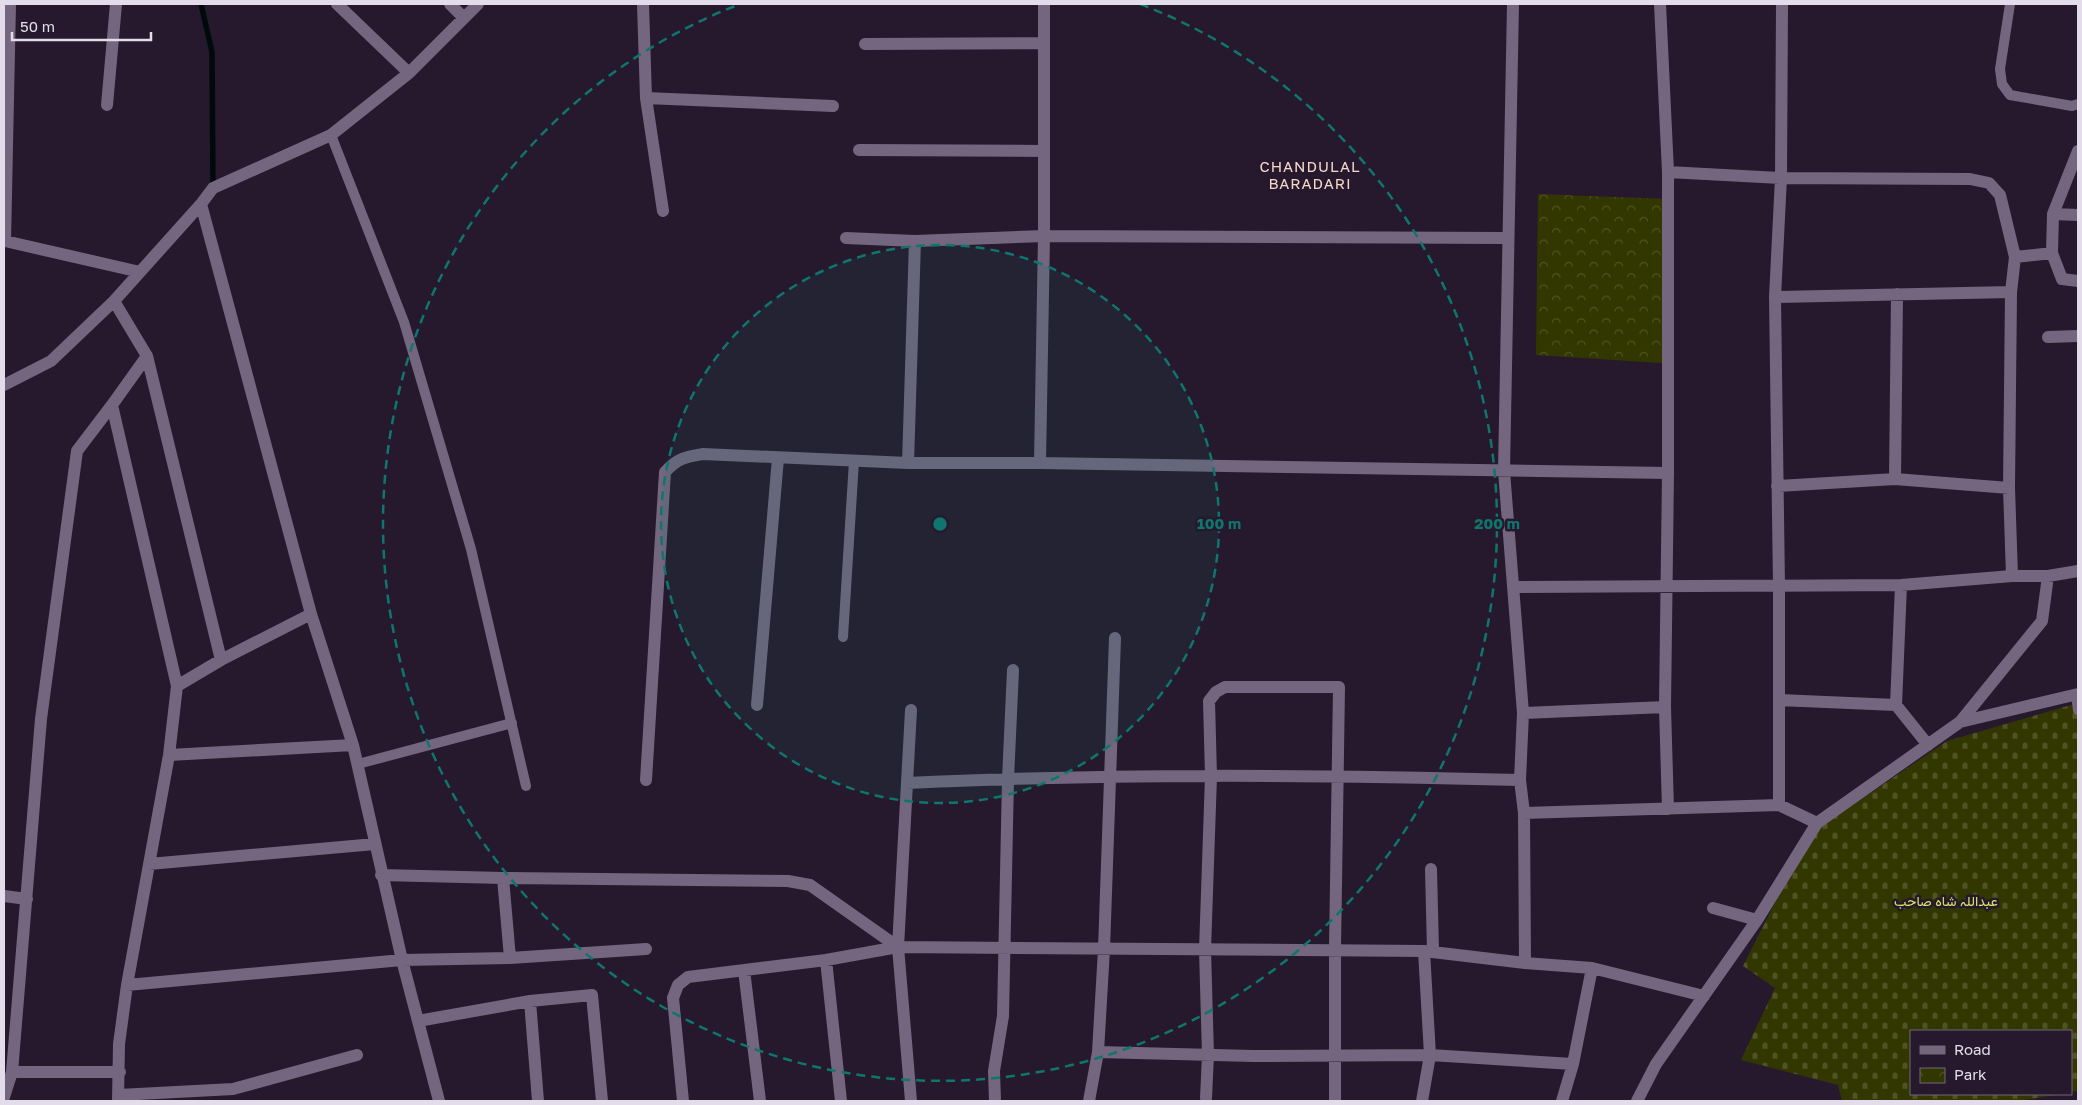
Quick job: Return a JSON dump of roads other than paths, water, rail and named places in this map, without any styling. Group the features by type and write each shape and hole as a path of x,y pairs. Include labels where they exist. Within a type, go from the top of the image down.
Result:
{"street":[{"path":"10,4 5,241 140,272"},
{"path":"107,105 116,4"},
{"path":"337,4 409,72"},
{"path":"450,4 464,18"},
{"path":"4,386 51,361 114,301 201,204 213,188 331,135 409,72 478,4"},
{"path":"643,4 646,98 663,211"},
{"path":"1040,463 1044,236 1044,4"},
{"path":"1513,4 1504,472 1523,713 1520,780 1524,813 1524,962"},
{"path":"1660,4 1668,172 1668,473 1665,586 1665,707 1668,809"},
{"path":"1779,805 1780,586 1775,297 1781,178 1782,4"},
{"path":"865,44 1044,43"},
{"path":"646,98 833,106"},
{"path":"859,150 1044,151"},
{"path":"2078,151 2052,214 2052,253 2062,279 2078,281"},
{"path":"1668,172 1781,178 1970,179 1990,182 2000,195 2015,257 2011,292 2009,488 2012,576"},
{"path":"201,204 311,614 353,745 381,875 439,1101"},
{"path":"2052,214 2078,214"},
{"path":"846,238 915,242 1044,236 1507,238"},
{"path":"908,463 915,242"},
{"path":"2015,257 2052,253"},
{"path":"1775,297 2011,292"},
{"path":"1894,479 1897,294"},
{"path":"114,301 147,356 221,660"},
{"path":"2048,337 2078,336"},
{"path":"4,1097 12,1072 41,719 77,451 147,356"},
{"path":"112,405 177,686 169,755 127,985 119,1044 120,1072 118,1098 234,1095 357,1055"},
{"path":"646,780 665,472 675,461 688,456 703,454 908,463 1040,463 1504,472 1668,473"},
{"path":"757,705 778,458"},
{"path":"1777,486 1894,479 2009,488"},
{"path":"1513,586 1901,585 2012,576 2048,576 2078,571"},
{"path":"1637,1101 1656,1064 1757,920 1817,823 1960,722 2042,621 2048,576"},
{"path":"1901,585 1896,705 1928,745"},
{"path":"177,686 221,660 311,614"},
{"path":"1089,1101 1098,1052 1104,949 1115,638"},
{"path":"995,1101 994,1071 1003,1016 1008,779 1014,670"},
{"path":"1206,1098 1208,1055 1205,950 1211,776 1209,701 1216,692 1225,687 1339,687 1335,1101"},
{"path":"1960,722 2077,695"},
{"path":"1779,700 1896,705"},
{"path":"1523,713 1665,707"},
{"path":"911,710 898,947 911,1101"},
{"path":"169,755 353,745"},
{"path":"907,783 1008,779 1211,776 1339,776 1520,780"},
{"path":"1524,813 1779,805 1817,823"},
{"path":"149,864 375,844"},
{"path":"1422,1101 1430,1055 1429,951 1431,869"},
{"path":"381,875 795,882 815,888 898,947"},
{"path":"503,878 510,958"},
{"path":"4,896 27,899"},
{"path":"1713,908 1757,920"},
{"path":"683,1101 673,998 678,985 688,977 826,960 898,947 1429,951 1592,968 1704,996"},
{"path":"127,985 402,960 510,958 646,949"},
{"path":"826,960 841,1101"},
{"path":"1562,1101 1574,1064 1592,968"},
{"path":"744,970 760,1101"},
{"path":"418,1021 530,1002 592,995 602,1101"},
{"path":"530,1002 538,1101"},
{"path":"1098,1052 1208,1055 1430,1055 1574,1064"},
{"path":"12,1072 120,1072"}],"lane":[{"path":"2010,4 2000,69 2002,84 2010,95 2072,106 2078,104"},
{"path":"331,135 404,322 471,549 526,786"},
{"path":"843,637 854,461"},
{"path":"2077,695 2078,710"},
{"path":"358,764 512,723"}],"waterway":[{"path":"201,4 212,52 213,188"}],"district":[{"name":"CHANDULAL BARADARI","path":"1310,174"}],"park label":[{"name":"عبداللہ شاہ صاحب","path":"1946,900"}]}
